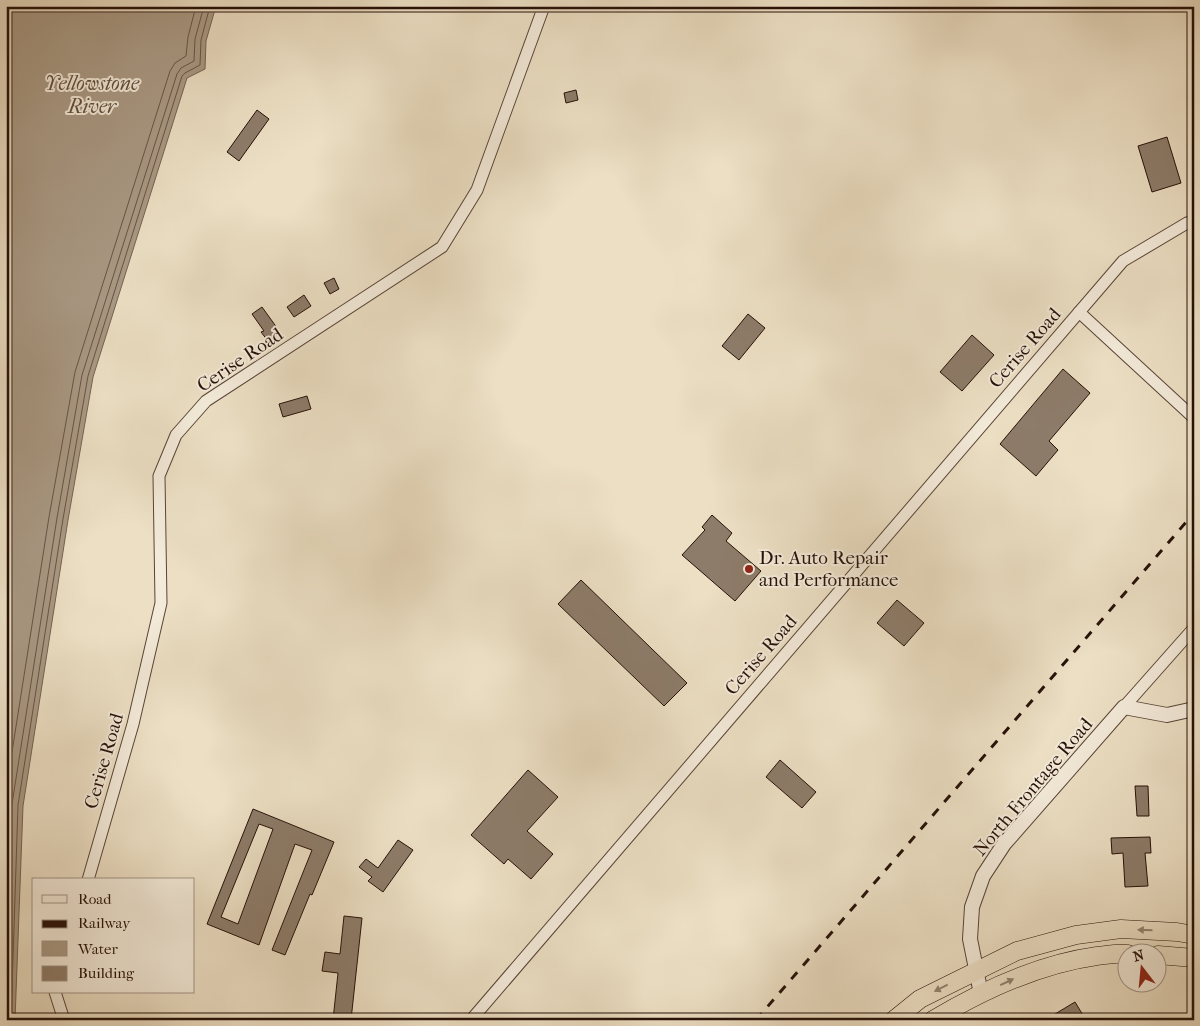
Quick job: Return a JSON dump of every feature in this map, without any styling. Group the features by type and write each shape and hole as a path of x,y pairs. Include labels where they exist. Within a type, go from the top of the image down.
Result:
{"highway":[{"path":"894,1020 920,999 1017,951 1076,935 1121,929 1177,932 1194,935"},
{"path":"933,1020 1025,973 1081,958 1118,955"},
{"path":"1168,956 1194,958"}],"street":[{"name":"Cerise Road","path":"89,878 133,724 161,603 160,476 176,435 206,401 442,247 477,190 544,6"},
{"name":"Cerise Road","path":"471,1020 1123,261 1188,223 1194,222"},
{"path":"1078,312 1194,418"},
{"path":"1124,707 1194,628"},
{"path":"1124,707 1167,715 1194,709"},
{"name":"North Frontage Road","path":"981,994 970,939 972,907 983,876 1004,844 1124,707"},
{"path":"56,994 64,1020"}],"water":[{"name":"Yellowstone River","path":"6,6 216,6 206,41 205,69 187,78 93,377 68,520 23,806 15,1020 6,1020"}],"building":[{"path":"576,90 578,100 566,103 564,93"},
{"path":"257,110 269,119 239,161 227,152"},
{"path":"1167,137 1181,183 1152,192 1138,146"},
{"path":"334,278 339,289 330,294 324,283"},
{"path":"304,295 311,306 294,317 287,307"},
{"path":"262,307 280,332 268,341 261,332 264,331 252,314"},
{"path":"748,314 765,328 739,360 722,346"},
{"path":"972,335 994,355 962,391 940,372"},
{"path":"1063,369 1090,393 1049,441 1058,450 1036,476 1000,444"},
{"path":"307,396 311,409 283,417 279,404"},
{"path":"712,515 732,533 726,541 761,571 735,601 682,555 705,530 702,527"},
{"path":"581,580 687,683 664,706 558,604"},
{"path":"897,600 924,623 904,646 877,623"},
{"path":"780,760 816,792 802,808 766,777"},
{"path":"528,770 558,797 527,831 553,854 531,879 508,859 504,864 471,835"},
{"path":"1135,786 1148,786 1149,816 1137,816"},
{"path":"253,809 334,842 285,955 272,950 312,850 295,844 259,945 207,924","holes":["259,824 273,829 238,924 221,917"]},
{"path":"1150,837 1151,853 1145,853 1148,886 1125,887 1123,853 1112,854 1111,838"},
{"path":"398,840 413,850 383,892 368,881 372,877 359,867 366,859 378,868"},
{"path":"344,916 362,918 351,1020 333,1020 338,973 322,971 325,952 340,954"},
{"path":"1075,1002 1086,1020 1045,1020"}],"railway":[{"path":"756,1020 1194,513"}],"place":[{"name":"Dr. Auto Repair and Performance","path":"749,569"}]}
